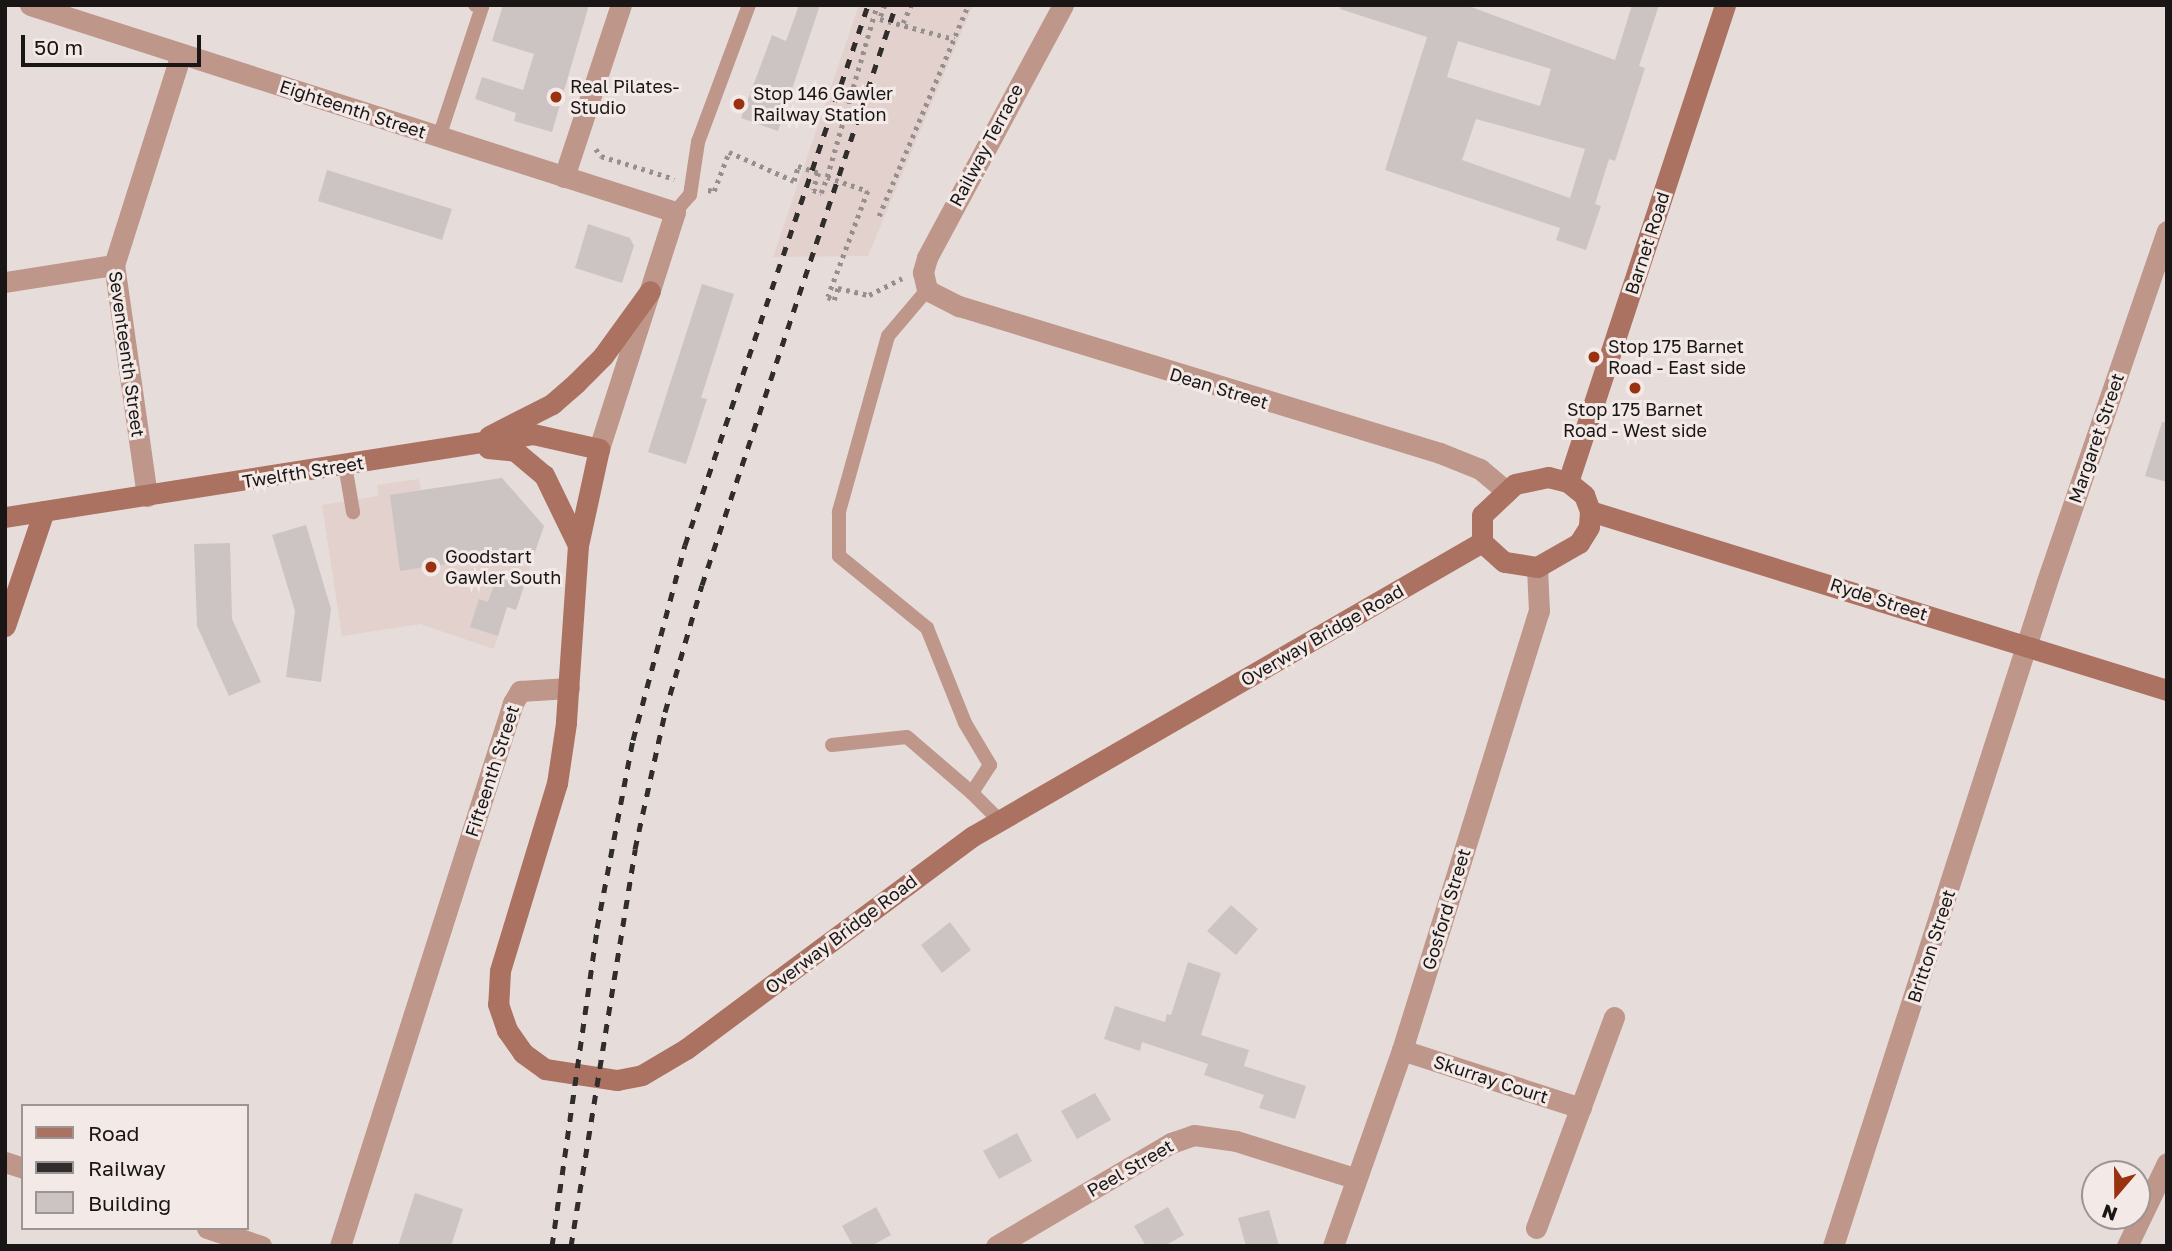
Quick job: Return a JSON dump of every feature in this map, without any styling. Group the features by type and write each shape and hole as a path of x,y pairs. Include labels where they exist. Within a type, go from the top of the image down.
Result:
{"main road":[{"name":"Barnet Road","path":"1568,482 1725,5"},
{"path":"468,446 552,404 603,356 650,291"},
{"name":"Twelfth Street","path":"5,517 533,434 599,449"},
{"path":"468,446 515,452 544,475 578,545"},
{"path":"569,688 578,545 599,449"},
{"path":"1533,479 1568,482 1584,495 1590,510 1589,527 1579,543 1536,567 1504,562 1482,542 1482,515 1507,492 1533,479"},
{"name":"Ryde Street","path":"1590,510 2167,690"},
{"path":"5,626 44,511"},
{"name":"Overway Bridge Road","path":"569,688 557,783 500,971 498,1003 507,1030 523,1053 545,1069 617,1080 642,1075 686,1049 1000,821 1482,542"}],"street":[{"name":"Eighteenth Street","path":"30,5 676,212"},
{"path":"564,177 621,5"},
{"name":"Railway Terrace","path":"925,281 977,159 1063,5"},
{"name":"Seventeenth Street","path":"147,496 114,265 181,54"},
{"path":"599,449 676,212"},
{"name":"Margaret Street","path":"2027,647 2167,231"},
{"path":"5,282 114,265"},
{"name":"Dean Street","path":"925,281 985,315 1440,453 1480,470 1507,492"},
{"name":"Gosford Street","path":"1333,1246 1354,1178 1402,1050 1539,611 1536,567"},
{"name":"Britton Street","path":"1833,1246 2027,647"},
{"name":"Fifteenth Street","path":"340,1246 513,703 520,691 569,688"},
{"path":"1536,1228 1614,1017"},
{"name":"Skurray Court","path":"1402,1050 1581,1108"},
{"name":"Peel Street","path":"996,1246 1171,1143 1194,1135 1236,1141 1354,1178"},
{"path":"2127,1246 2167,1163"},
{"path":"213,1230 261,1246"}],"lane":[{"path":"439,137 482,7 475,5"},
{"path":"676,212 690,195 698,142 748,5"},
{"path":"925,281 888,336 839,512 839,556 927,628 965,723 990,765 972,793"},
{"path":"345,465 353,512"},
{"path":"832,745 907,737 1000,821"}],"path":[{"path":"705,189 714,191 729,152 794,181 799,166 820,173 813,190 821,193 877,5"},
{"path":"885,5 880,19 903,23 954,39"},
{"path":"903,23 911,5"},
{"path":"879,216 968,5"},
{"path":"595,148 601,156 679,180"},
{"path":"827,177 868,191 828,297 834,300 838,288 869,296 911,273 925,281"}],"shaded area":[{"path":"859,5 973,5 868,256 773,257"},
{"name":"Goodstart Gawler South","path":"502,478 544,526 516,610 507,607 494,649 420,624 342,636 322,505 378,496 377,485 419,479 421,490"}],"building":[{"path":"503,5 589,5 552,132 514,121 516,113 475,99 482,77 523,90 534,54 492,41"},
{"path":"799,5 820,5 778,131 741,118 772,35 786,41"},
{"path":"1341,5 1466,5 1615,60 1632,5 1659,5 1639,66 1645,68 1615,161 1609,159 1595,204 1601,206 1586,250 1556,240 1560,228 1385,170 1427,37 1340,9","holes":["1458,41 1551,69 1540,106 1447,77","1476,119 1585,149 1570,198 1462,160"]},
{"path":"327,170 452,209 442,240 318,201"},
{"path":"588,224 630,238 634,246 622,283 575,268"},
{"path":"702,284 734,294 701,398 707,399 686,464 648,452"},
{"path":"2162,422 2167,422 2167,482 2145,476"},
{"path":"502,478 544,526 535,551 400,571 390,495"},
{"path":"306,525 331,609 321,682 286,677 295,611 272,535"},
{"path":"230,543 232,619 261,682 229,696 197,626 194,544"},
{"path":"498,574 525,583 516,610 507,607 498,636 470,627 479,599 488,602"},
{"path":"1231,905 1258,929 1236,955 1207,931"},
{"path":"950,922 971,950 942,973 921,945"},
{"path":"1188,962 1221,973 1201,1035 1249,1050 1244,1066 1306,1086 1295,1119 1259,1108 1264,1095 1204,1075 1208,1064 1142,1042 1140,1051 1104,1039 1115,1006 1165,1022 1167,1014 1171,1015"},
{"path":"1095,1093 1111,1120 1077,1139 1061,1111"},
{"path":"1017,1133 1032,1161 999,1179 983,1151"},
{"path":"415,1193 463,1209 451,1246 398,1246"},
{"path":"876,1207 891,1235 871,1246 853,1246 842,1226"},
{"path":"1168,1207 1184,1235 1164,1246 1146,1246 1134,1226"},
{"path":"1269,1210 1279,1246 1246,1246 1238,1218"}],"railway":[{"path":"552,1246 597,928 633,740 685,545 868,5"},
{"path":"571,1246 635,849 665,712 702,585 896,5"}],"place":[{"name":"Real Pilates- Studio","path":"556,97"},
{"name":"Stop 146 Gawler Railway Station","path":"739,104"},
{"name":"Stop 175 Barnet Road - East side","path":"1594,357"},
{"name":"Stop 175 Barnet Road - West side","path":"1635,388"},
{"name":"Goodstart Gawler South","path":"431,567"}]}
